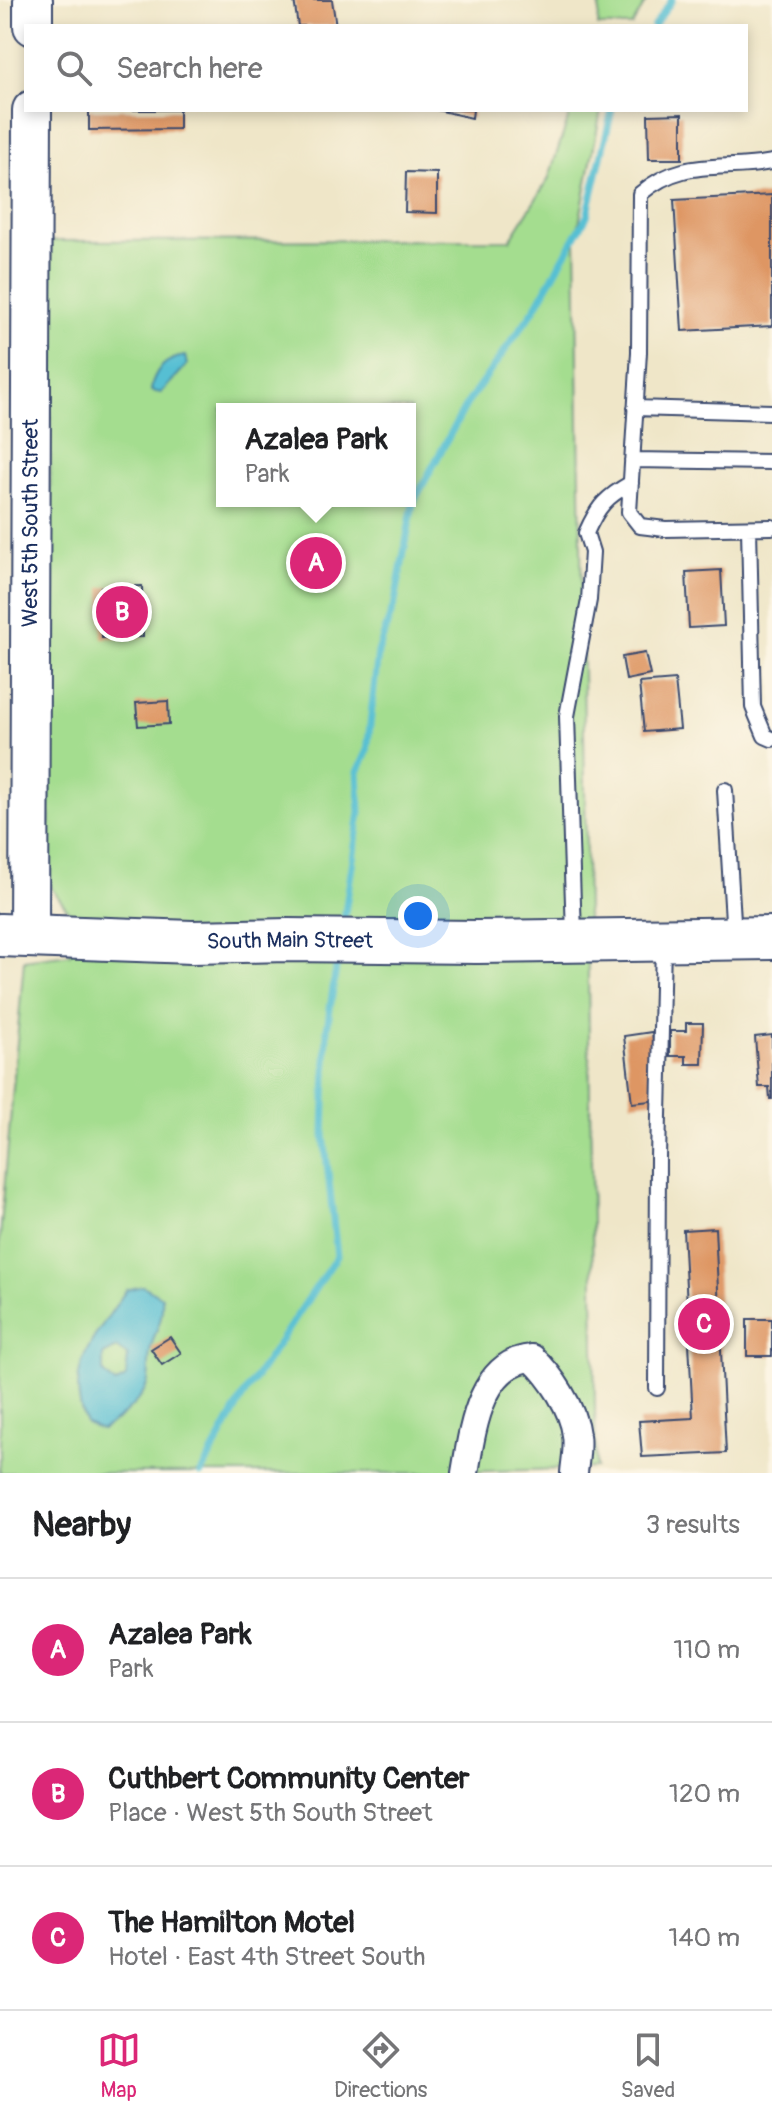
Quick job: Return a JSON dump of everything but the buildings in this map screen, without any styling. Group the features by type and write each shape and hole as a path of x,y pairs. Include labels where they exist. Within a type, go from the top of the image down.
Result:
{"main road":[{"name":"South Main Street","path":"15,936 192,942 753,938"}],"street":[{"path":"33,0 33,24"},
{"name":"West 5th South Street","path":"15,936 32,112"},
{"path":"465,1473 473,1427 489,1387 501,1371 514,1362 532,1358 551,1379 569,1411 577,1435 574,1473"}],"lane":[{"path":"772,162 700,167 658,178 640,194 639,352 629,512 640,526 665,529 772,527"},
{"path":"635,408 772,412"},
{"path":"632,460 772,462"},
{"path":"574,941 567,716 589,600 592,552 586,533 608,495 631,483"},
{"path":"749,528 753,707 765,736 772,739"},
{"path":"725,790 753,938"},
{"path":"657,1388 663,940"}],"green space":[{"path":"600,0 647,0 633,24 598,24"},
{"path":"570,112 601,112 576,239 596,1468 422,1473 0,1473 0,1238 24,960 70,954 68,910 49,885 51,241 510,240 548,180"}],"water":[{"path":"185,356 187,365 161,393 151,391 161,367"},
{"path":"143,1286 162,1297 162,1314 149,1357 147,1385 128,1410 102,1430 86,1424 78,1385 80,1368 94,1337 126,1290","holes":["117,1348 128,1356 126,1378 115,1384 103,1372 103,1355"]}],"waterway":[{"path":"655,24 672,0"},
{"path":"416,497 466,405 534,310 587,216 612,112"},
{"path":"343,926 360,812 358,772 367,752 378,652 395,602 412,507"},
{"path":"201,1473 242,1398 337,1256 324,1135 327,1029 336,968"}],"place":[{"name":"Azalea Park","path":"316,563"},
{"name":"Cuthbert Community Center","path":"122,612"},
{"name":"The Hamilton Motel","path":"704,1324"}]}
